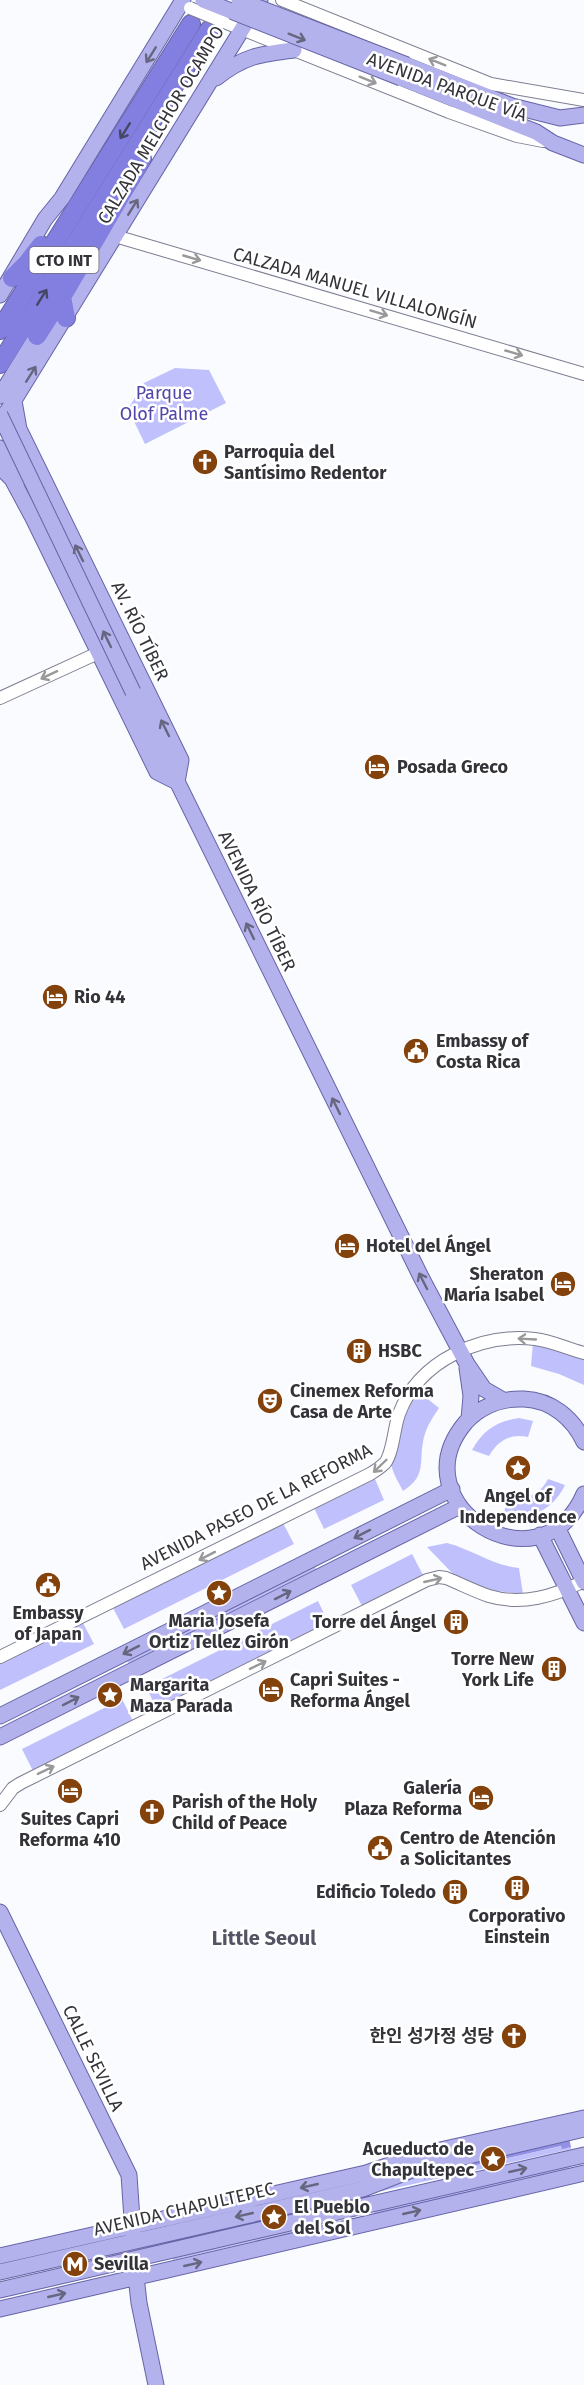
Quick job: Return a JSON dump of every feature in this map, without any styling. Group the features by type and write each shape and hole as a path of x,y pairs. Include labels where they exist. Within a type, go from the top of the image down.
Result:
{"highway":[{"name":"CTO INT","path":"0,364 150,125 175,68 187,6"},
{"name":"CTO INT","path":"0,330 74,212 175,68 217,26"},
{"path":"37,336 180,94 175,68"},
{"path":"12,278 27,263 48,235 74,212"},
{"path":"62,297 63,322"}],"main road":[{"path":"187,6 212,0"},
{"path":"239,0 404,72"},
{"name":"CALZADA MELCHOR OCAMPO","path":"0,423 7,398 63,322 260,0"},
{"path":"187,6 404,72"},
{"name":"CTO INT","path":"0,295 45,219 62,198 187,6"},
{"path":"209,83 235,63 294,50"},
{"name":"AVENIDA PARQUE VÍA","path":"404,72 512,106 560,118 584,116"},
{"name":"AVENIDA PARQUE VÍA","path":"404,72 536,132 553,143"},
{"path":"553,143 584,155"},
{"path":"33,519 55,503 7,398 37,336 63,322"},
{"path":"0,415 177,782"},
{"path":"0,448 35,491"},
{"name":"AVENIDA RÍO TÍBER","path":"0,467 12,479 33,519 157,772 177,782 386,1208 464,1358 484,1389 504,1400"},
{"name":"AV. RÍO TÍBER","path":"55,503 181,760 177,782"},
{"name":"AVENIDA RÍO TÍBER","path":"464,1358 471,1396 469,1419"},
{"path":"584,1442 580,1426 549,1405 526,1399 504,1400 486,1407 469,1419 457,1435 450,1456 449,1478 460,1506 477,1525 497,1535 519,1538 540,1535 557,1527 570,1517 584,1494"},
{"path":"0,1716 452,1489"},
{"path":"0,1737 460,1506"},
{"path":"557,1527 584,1582"},
{"path":"540,1535 584,1623"},
{"name":"CALLE SEVILLA","path":"0,1912 129,2175 136,2277 156,2385"},
{"name":"AVENIDA CHAPULTEPEC","path":"0,2256 69,2240 133,2233 363,2189 417,2168 584,2118"},
{"name":"AVENIDA CHAPULTEPEC","path":"500,2143 584,2129"},
{"name":"AVENIDA CHAPULTEPEC","path":"0,2290 584,2155"},
{"path":"0,2309 584,2173"},
{"name":"AVENIDA CHAPULTEPEC","path":"0,2272 104,2247 133,2233"},
{"path":"69,2240 104,2247"}],"street":[{"name":"AVENIDA PARQUE VÍA","path":"286,2 491,84 584,100"},
{"path":"271,41 266,26 267,19 275,7 286,2"},
{"name":"AVENIDA PARQUE VÍA","path":"187,6 217,26 242,29 517,136 553,143"},
{"path":"336,67 354,62 360,57 363,50 362,39 354,28"},
{"name":"CALZADA MANUEL VILLALONGÍN","path":"115,236 584,374"},
{"path":"0,698 98,653"},
{"name":"AVENIDA PASEO DE LA REFORMA","path":"0,1658 370,1474 386,1462 399,1414 407,1396 425,1374 464,1358 486,1342 517,1338 537,1340 584,1353"},
{"path":"0,1805 21,1783 427,1580 446,1578 477,1592 504,1599 538,1598 567,1590 584,1582"}],"green space":[{"name":"Parque Olof Palme","path":"175,368 209,370 226,403 145,444 128,409 144,383"},
{"path":"533,1343 584,1357 584,1385 559,1374 531,1366"},
{"path":"419,1392 439,1408 428,1425 424,1437 419,1473 411,1485 403,1491 392,1469 392,1454 401,1425"},
{"path":"519,1418 533,1421 528,1437 516,1436 505,1439 489,1456 472,1450 491,1428 504,1421"},
{"path":"375,1479 384,1500 324,1529 314,1508"},
{"path":"548,1479 565,1485 560,1494 547,1507 522,1517 503,1515 509,1497 521,1498 537,1493"},
{"path":"283,1523 294,1544 124,1629 113,1608"},
{"path":"447,1543 500,1564 519,1568 523,1594 487,1590 456,1577 427,1547"},
{"path":"412,1554 423,1575 362,1606 351,1585"},
{"path":"315,1567 316,1569 129,1663 127,1661"},
{"path":"318,1601 329,1624 157,1709 146,1687"},
{"path":"83,1623 94,1644 0,1690 0,1664"},
{"path":"122,1699 133,1721 33,1771 22,1749"},
{"path":"562,2146 563,2148 571,2147 571,2149 382,2191 382,2187 422,2172 424,2180 432,2178 431,2175"},
{"path":"569,2164 569,2168 374,2214 375,2209"},
{"path":"337,2218 336,2222 173,2260 173,2255"}],"shaded area":[{"name":"Acueducto de Chapultepec","path":"569,2138 571,2147 562,2149 561,2146 432,2175 432,2178 424,2180 422,2171"}],"place":[{"name":"Parroquia del Santísimo Redentor","path":"205,462"},
{"name":"Posada Greco","path":"377,767"},
{"name":"Rio 44","path":"55,997"},
{"name":"Embassy of Costa Rica","path":"416,1051"},
{"name":"Hotel del Ángel","path":"347,1246"},
{"name":"Sheraton María Isabel","path":"563,1284"},
{"name":"HSBC","path":"359,1351"},
{"name":"Cinemex Reforma Casa de Arte","path":"270,1401"},
{"name":"Angel of Independence","path":"518,1468"},
{"name":"Embassy of Japan","path":"48,1585"},
{"name":"Maria Josefa Ortiz Tellez Girón","path":"219,1593"},
{"name":"Torre del Ángel","path":"456,1622"},
{"name":"Torre New York Life","path":"554,1669"},
{"name":"Capri Suites - Reforma Ángel","path":"271,1690"},
{"name":"Margarita Maza Parada","path":"110,1695"},
{"name":"Suites Capri Reforma 410","path":"70,1791"},
{"name":"Galería Plaza Reforma","path":"481,1798"},
{"name":"Parish of the Holy Child of Peace","path":"152,1812"},
{"name":"Centro de Atención a Solicitantes","path":"380,1848"},
{"name":"Corporativo Einstein","path":"517,1888"},
{"name":"Edificio Toledo","path":"455,1892"},
{"name":"한인 성가정 성당","path":"514,2036"},
{"name":"Acueducto de Chapultepec","path":"493,2159"},
{"name":"El Pueblo del Sol","path":"274,2217"},
{"name":"Sevilla","path":"75,2264"}],"district":[{"name":"Little Seoul","path":"264,1938"}]}
